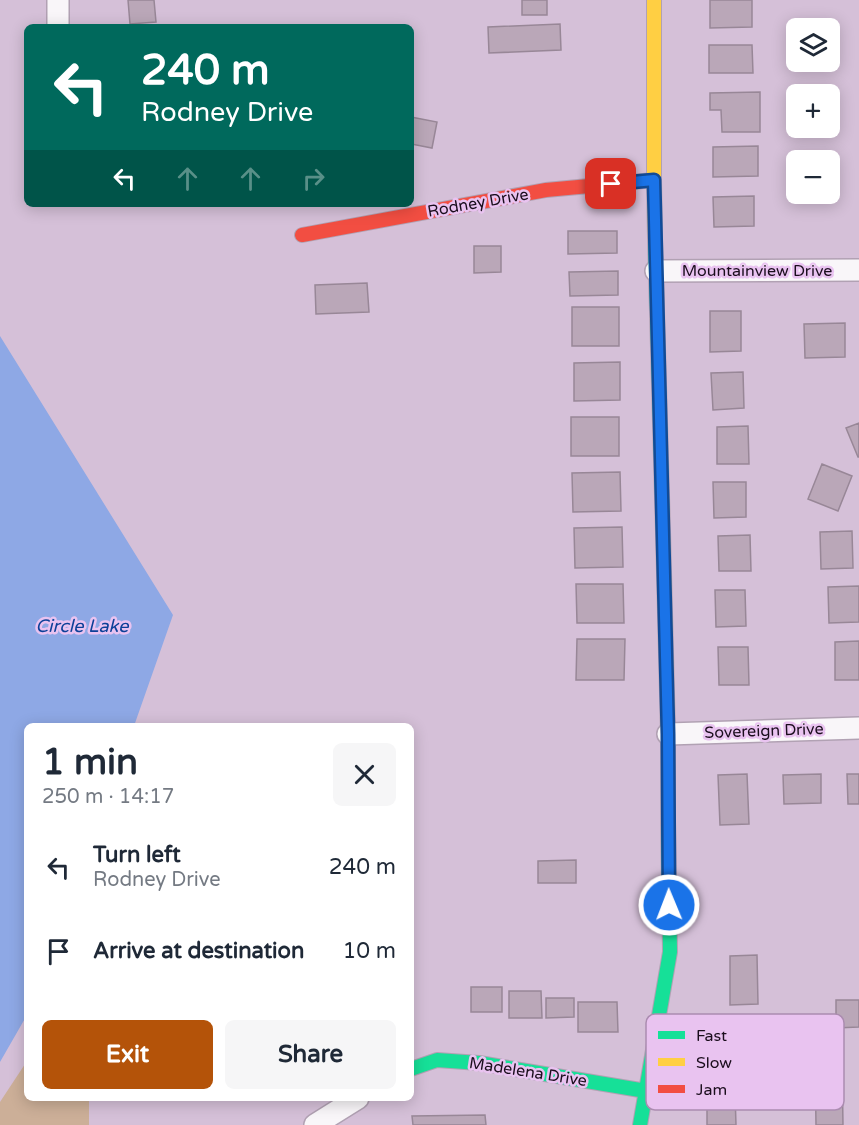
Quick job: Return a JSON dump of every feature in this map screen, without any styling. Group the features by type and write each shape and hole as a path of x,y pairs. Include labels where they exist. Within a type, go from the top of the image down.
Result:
{"street":[{"path":"58,0 58,24"},
{"path":"654,0 654,180 668,734 670,952 659,1014"},
{"name":"Rodney Drive","path":"302,235 546,190 654,180"},
{"name":"Mountainview Drive","path":"656,271 859,270"},
{"name":"Sovereign Drive","path":"668,734 859,728"},
{"name":"Madelena Drive","path":"414,1068 437,1060 480,1063 646,1090"},
{"path":"640,1125 646,1090"},
{"path":"315,1125 353,1101"}],"shaded area":[{"path":"24,1066 24,1101 89,1101 89,1125 0,1125 0,1102"}],"water":[{"name":"Circle Lake","path":"0,336 173,615 135,723 24,723 24,1020 0,1062"}],"building":[{"path":"128,0 154,0 156,22 130,24"},
{"path":"522,0 547,0 547,15 522,15"},
{"path":"710,0 752,0 752,27 710,28"},
{"path":"560,24 561,50 489,53 488,27"},
{"path":"709,45 752,45 753,73 709,73"},
{"path":"760,92 760,132 722,132 721,110 710,110 710,93"},
{"path":"414,118 437,122 432,148 414,145"},
{"path":"758,146 758,176 713,177 713,147"},
{"path":"754,196 754,226 714,227 713,197"},
{"path":"568,231 617,231 617,253 568,254"},
{"path":"474,246 501,246 501,272 474,273"},
{"path":"618,271 618,295 570,296 569,272"},
{"path":"367,283 369,312 316,314 315,285"},
{"path":"572,307 619,307 619,346 572,346"},
{"path":"710,311 741,311 741,351 710,352"},
{"path":"845,323 845,357 805,358 804,324"},
{"path":"620,362 620,400 574,401 574,363"},
{"path":"743,372 744,408 713,410 711,373"},
{"path":"571,417 619,417 619,456 571,456"},
{"path":"859,423 859,457 858,457 846,428"},
{"path":"748,426 749,464 717,464 717,427"},
{"path":"822,464 852,476 838,511 808,499"},
{"path":"620,472 621,511 573,512 572,473"},
{"path":"713,482 746,482 746,517 714,518"},
{"path":"622,527 623,567 575,568 574,528"},
{"path":"852,531 853,568 821,569 820,532"},
{"path":"750,535 751,571 719,571 718,536"},
{"path":"576,584 623,584 624,623 577,623"},
{"path":"859,586 859,622 829,623 828,587"},
{"path":"715,590 745,590 746,626 716,627"},
{"path":"577,639 625,639 624,680 576,680"},
{"path":"859,641 859,680 835,680 835,642"},
{"path":"718,647 748,647 749,685 719,685"},
{"path":"747,774 749,824 720,825 718,775"},
{"path":"821,774 821,803 784,804 783,775"},
{"path":"847,774 859,774 859,804 848,804"},
{"path":"576,860 576,883 538,883 538,861"},
{"path":"757,955 758,1004 730,1005 730,956"},
{"path":"471,987 502,987 502,1012 471,1012"},
{"path":"509,991 541,991 542,1018 509,1018"},
{"path":"546,998 574,998 574,1017 546,1018"},
{"path":"836,1000 859,1000 859,1027 844,1028 844,1014 836,1014"},
{"path":"578,1002 617,1002 618,1032 578,1032"},
{"path":"707,1110 736,1110 736,1125 707,1125"},
{"path":"816,1110 843,1110 843,1125 816,1125"},
{"path":"485,1115 486,1125 413,1125 412,1116"}],"traffic: fast":[{"path":"655,238 663,532"},
{"path":"659,1014 670,952 668,822"},
{"path":"414,1068 437,1060 479,1063 646,1091"},
{"path":"640,1125 646,1090"}],"traffic: slow":[{"path":"654,0 655,238"},
{"path":"663,532 668,822"}],"traffic: jam":[{"path":"302,235 546,190 654,180"}],"route":[{"path":"611,184 654,180 668,734 669,905"}]}
